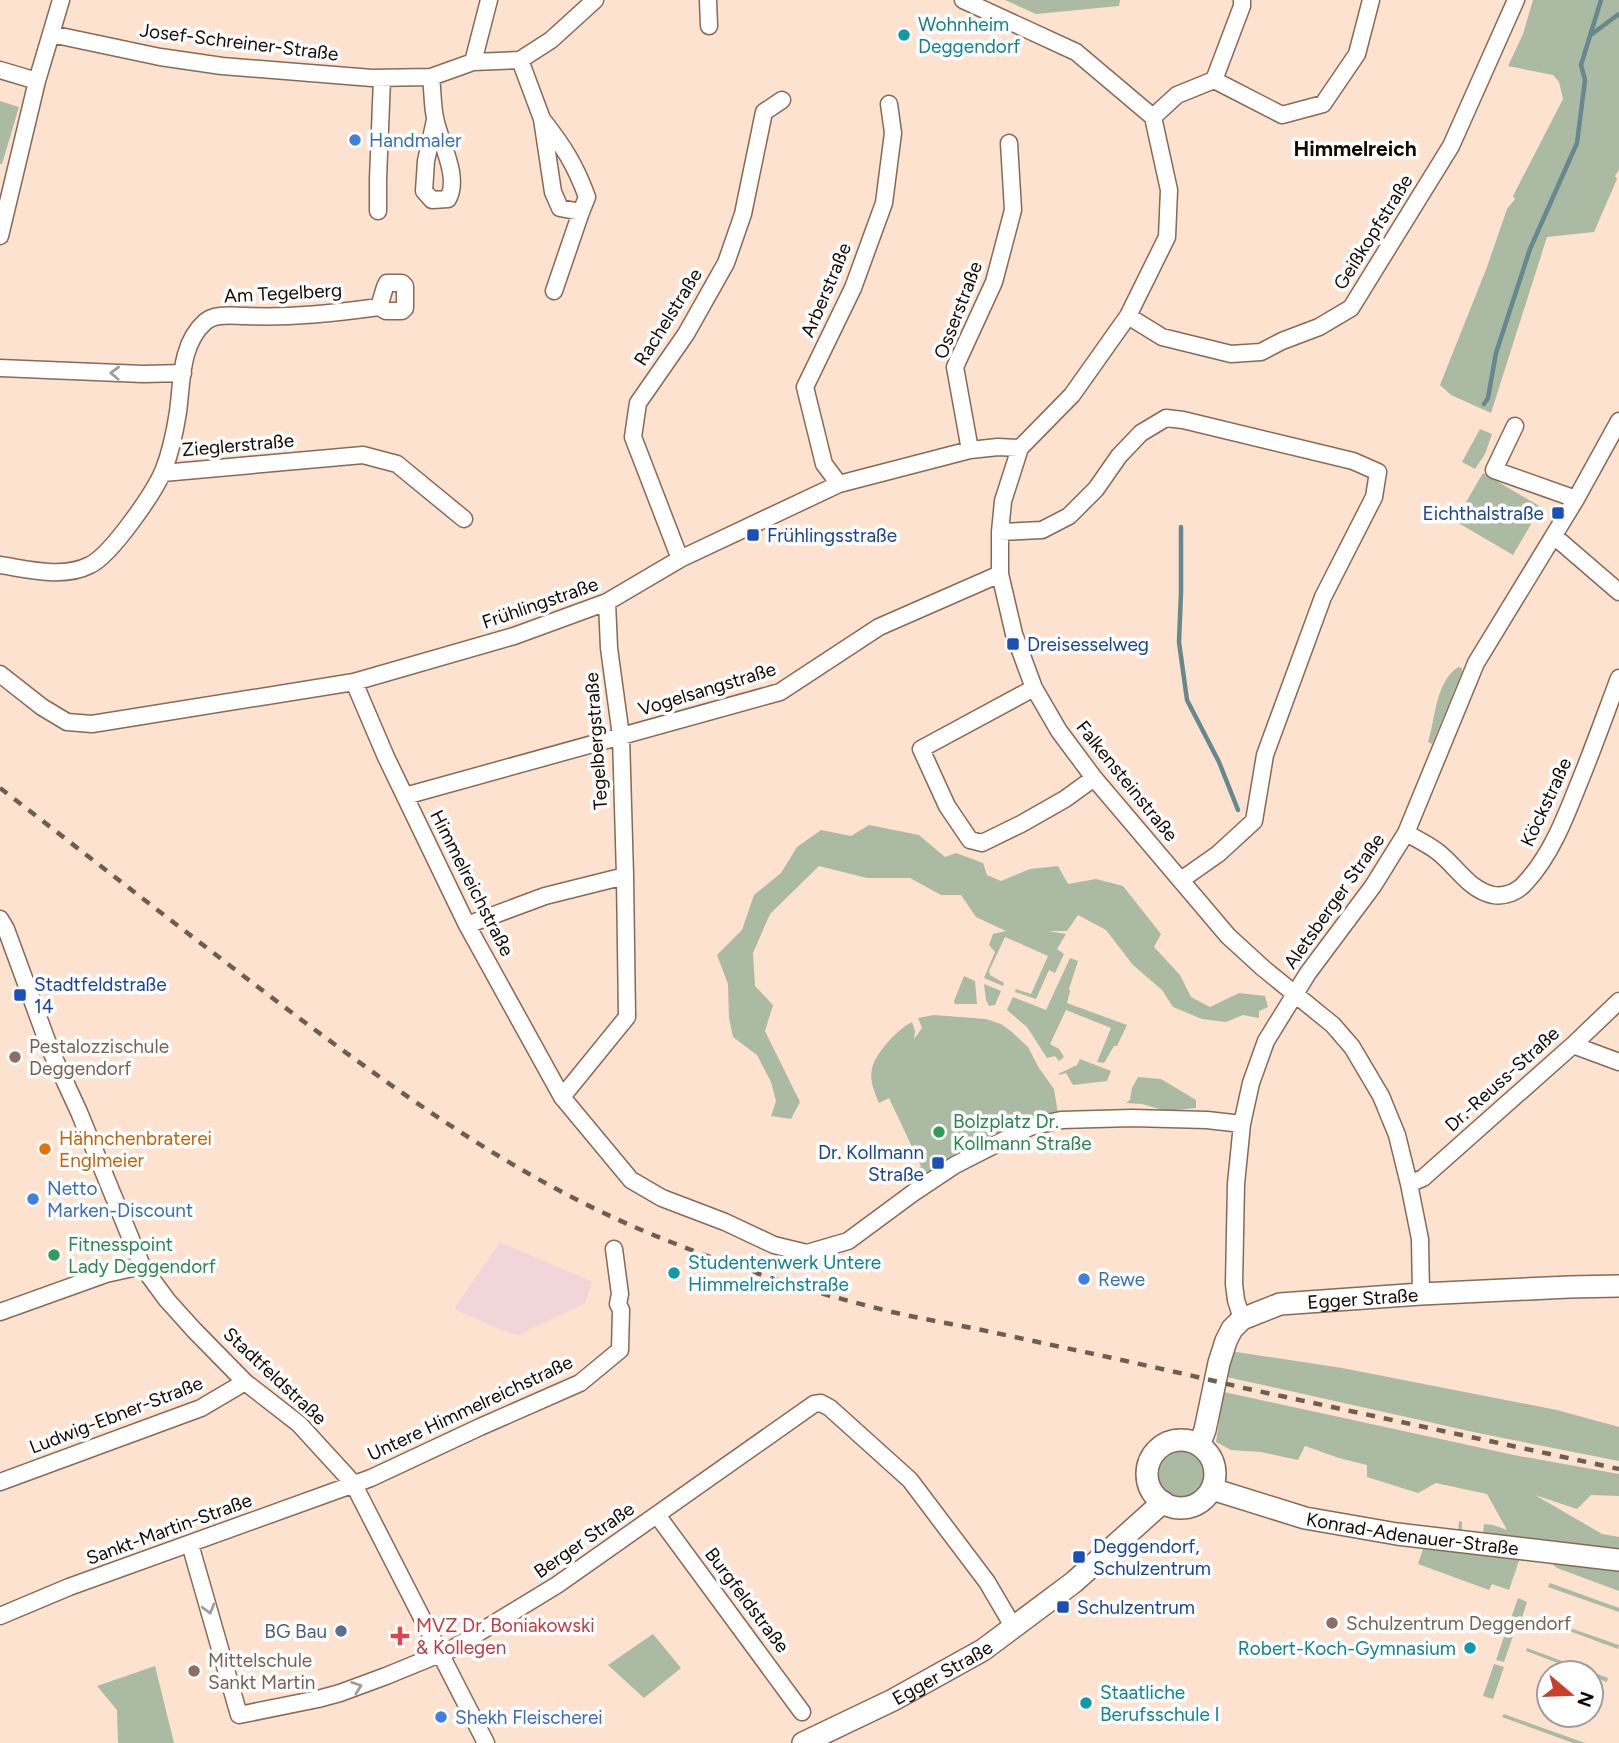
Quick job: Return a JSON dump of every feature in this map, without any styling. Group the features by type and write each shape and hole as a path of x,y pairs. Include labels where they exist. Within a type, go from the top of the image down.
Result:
{"street":[{"path":"0,236 37,81 61,0"},
{"path":"473,62 489,0"},
{"path":"581,212 560,208 553,192 542,118 520,60 551,40 595,0"},
{"path":"708,0 709,26"},
{"path":"963,0 1076,52 1153,117 1177,95 1214,80 1242,0"},
{"path":"1214,80 1282,115 1323,104 1357,54 1371,0"},
{"name":"Geißkopfstraße","path":"1128,316 1162,337 1231,354 1261,352 1319,327 1351,308 1451,146 1516,0"},
{"name":"Josef-Schreiner-Straße","path":"51,34 160,57 222,66 382,79 431,77 473,62 520,60"},
{"path":"0,70 37,81"},
{"path":"431,77 435,120"},
{"path":"379,211 382,79"},
{"name":"Rachelstraße","path":"680,559 633,437 638,403 686,334 726,263 743,214 764,113 782,100"},
{"name":"Arberstraße","path":"839,484 824,464 805,387 853,288 884,203 893,133 889,104"},
{"name":"Falkensteinstraße","path":"1153,117 1169,190 1167,237 1128,316 1072,395 1020,448 1003,500 1000,574 1014,634 1034,688 1059,732 1094,778 1228,936 1333,1025 1352,1047 1381,1096 1397,1136 1409,1184 1420,1239 1421,1294"},
{"path":"542,118 565,148 587,197 554,291"},
{"name":"Osserstraße","path":"970,450 955,367 994,282 1013,210 1009,143"},
{"name":"Am Tegelberg","path":"163,473 176,424 190,343 206,321 220,316 317,315 379,307"},
{"path":"0,368 183,373"},
{"path":"1000,533 1042,530 1069,516 1096,489 1119,456 1141,433 1166,418 1353,461 1378,472 1374,497 1324,597 1265,755 1254,821 1218,854 1181,880"},
{"name":"Aletsberger Straße","path":"1242,1319 1236,1300 1234,1263 1236,1184 1242,1124 1251,1083 1266,1041 1308,973 1373,886 1406,833 1476,663 1576,499 1619,421"},
{"path":"1515,426 1494,470 1576,499"},
{"name":"Frühlingstraße","path":"0,674 42,708 68,722 92,724 354,682 514,636 607,602 680,559 839,484 970,450 1020,448"},
{"name":"Zieglerstraße","path":"0,565 60,572 90,565 111,548 163,473 363,455 397,464 464,519"},
{"path":"1554,536 1619,592"},
{"name":"Vogelsangstraße","path":"405,796 780,692 878,627 1000,574"},
{"name":"Tegelbergstraße","path":"562,1097 627,1017 621,736 609,648 607,602"},
{"name":"Köckstraße","path":"1406,833 1439,853 1464,878 1488,894 1508,894 1525,884 1553,842 1566,815 1619,678"},
{"name":"Himmelreichstraße","path":"354,682 386,757 467,925 562,1097 631,1180 662,1198 725,1222 774,1245 807,1253 848,1241 955,1165 1030,1127 1061,1121 1132,1118 1242,1124"},
{"path":"1034,688 921,749 947,806 970,840 982,843 1065,799 1094,778"},
{"path":"467,925 545,896 625,876"},
{"name":"Stadtfeldstraße","path":"0,919 50,1049 79,1112 142,1266 167,1300 245,1382 299,1424 353,1483 486,1743"},
{"name":"Dr.-Reuss-Straße","path":"1409,1184 1423,1178 1619,1001"},
{"path":"1573,1045 1619,1062"},
{"name":"Untere Himmelreichstraße","path":"353,1483 371,1478 580,1383 620,1350 621,1310 618,1304 620,1294 614,1249"},
{"path":"0,1312 106,1275 142,1266"},
{"name":"Egger Straße","path":"1242,1319 1280,1304 1421,1294 1619,1286"},
{"path":"1199,1445 1226,1341 1242,1319"},
{"name":"Ludwig-Ebner-Straße","path":"0,1482 201,1408 245,1382"},
{"name":"Berger Straße","path":"190,1544 239,1715 318,1699 386,1676 452,1649 482,1632 557,1585 814,1404 821,1403 830,1408 910,1480 987,1582 1014,1628"},
{"path":"1189,1441 1199,1445 1207,1451 1215,1469 1212,1489 1196,1504 1174,1507 1163,1503 1155,1496 1147,1476 1153,1456 1169,1442 1189,1441"},
{"name":"Sankt-Martin-Straße","path":"0,1616 69,1587 353,1483"},
{"name":"Konrad-Adenauer-Straße","path":"1212,1489 1305,1518 1384,1532 1619,1560"},
{"name":"Egger Straße","path":"803,1743 893,1700 983,1650 1074,1582 1163,1503"},
{"name":"Burgfeldstraße","path":"657,1515 802,1712"}],"shaded area":[{"path":"500,1242 592,1282 585,1303 519,1335 454,1309"}],"green space":[{"path":"1005,0 1120,0 1119,6 1036,14"},
{"path":"1533,0 1619,0 1619,170 1594,232 1547,237 1491,413 1451,395 1440,385 1507,209 1515,199 1513,196 1563,99 1559,82 1553,75 1508,66 1523,34"},
{"path":"0,101 19,107 2,164 0,164"},
{"path":"1480,429 1492,434 1485,454 1475,469 1462,462"},
{"path":"1483,473 1541,507 1513,555 1455,521"},
{"path":"1458,667 1462,668 1462,672 1432,744 1428,742 1437,701 1445,682"},
{"path":"869,825 919,835 945,857 956,853 983,863 987,875 1001,881 1030,869 1058,866 1068,884 1096,879 1123,886 1161,934 1154,947 1180,975 1191,997 1210,1007 1239,993 1265,996 1268,1007 1259,1011 1259,1018 1243,1015 1226,1022 1202,1019 1173,1007 1162,990 1133,965 1106,930 1078,915 1067,931 1048,931 1066,934 1057,949 1064,954 1055,973 1049,970 1036,999 1015,992 1016,989 1031,994 1048,956 1005,937 989,971 990,975 1004,983 1003,986 984,978 995,952 989,945 993,934 1006,931 976,917 961,895 941,895 910,878 867,878 819,866 770,914 753,953 755,986 773,1005 765,1031 800,1102 791,1119 771,1116 776,1101 771,1082 757,1055 733,1037 729,1018 728,984 717,955 742,930 754,895 781,873 797,847 821,830 851,836"},
{"path":"1070,958 1078,961 1067,1003 1127,1025 1117,1046 1114,1046 1104,1063 1097,1062 1111,1028 1066,1010 1050,1044 1059,1049 1064,1057 1059,1061 1055,1056 1047,1058 1027,1027 1007,1010 1013,997 1046,1010"},
{"path":"964,976 975,981 977,1004 955,1004"},
{"path":"984,984 1001,991 995,1005 989,1006"},
{"path":"934,1015 986,1019 1001,1024 1012,1032 1028,1047 1054,1089 1058,1114 1017,1125 1015,1122 1010,1128 957,1152 917,1179 914,1172 921,1166 889,1098 879,1103 871,1073 882,1049 894,1036 912,1022 914,1039 922,1028 918,1018"},
{"path":"1080,1059 1111,1071 1107,1081 1073,1085 1066,1073 1058,1074 1077,1065"},
{"path":"1138,1077 1161,1079 1196,1100 1196,1108 1166,1111 1142,1104 1126,1103 1130,1100"},
{"path":"1230,1351 1342,1368 1557,1410 1619,1427 1619,1461 1478,1433 1227,1377"},
{"path":"1224,1392 1514,1455 1619,1474 1619,1496 1591,1495 1577,1509 1535,1495 1602,1534 1619,1537 1619,1550 1458,1532 1459,1521 1462,1522 1462,1531 1483,1533 1484,1524 1507,1530 1487,1494 1436,1483 1418,1493 1367,1477 1367,1465 1305,1446 1298,1460 1261,1452 1231,1450 1216,1442"},
{"path":"1182,1450 1199,1457 1206,1474 1199,1491 1182,1498 1165,1491 1158,1474 1165,1457"},
{"path":"1423,1549 1520,1558 1509,1590 1492,1584 1489,1590 1418,1564"},
{"path":"1553,1562 1619,1569 1619,1591 1557,1568"},
{"path":"1550,1583 1619,1608 1619,1612 1548,1587"},
{"path":"1518,1598 1527,1602 1518,1630 1508,1627"},
{"path":"1538,1617 1619,1645 1618,1649 1537,1619"},
{"path":"1506,1631 1514,1633 1504,1662 1496,1660"},
{"path":"653,1634 681,1668 644,1698 608,1665"},
{"path":"1527,1648 1557,1659 1547,1659 1526,1651"},
{"path":"1494,1664 1504,1667 1493,1699 1483,1696"},
{"path":"155,1666 174,1743 118,1743 117,1710 97,1686"},
{"path":"1504,1714 1535,1725 1535,1729 1546,1729 1585,1743 1573,1743 1502,1717"}],"waterway":[{"path":"1484,404 1488,398 1496,353 1530,249 1577,143 1585,80 1581,65 1601,0"},
{"path":"1592,34 1619,14"},
{"path":"1181,527 1179,642 1187,700 1219,762 1238,810"}],"railway":[{"path":"0,788 291,1012 420,1105 555,1188 651,1234 770,1278 892,1312 1619,1469"}],"place":[{"name":"Wohnheim Deggendorf","path":"904,35"},
{"name":"Handmaler","path":"355,140"},
{"name":"Eichthalstraße","path":"1558,513"},
{"name":"Frühlingsstraße","path":"753,535"},
{"name":"Dreisesselweg","path":"1013,644"},
{"name":"Stadtfeldstraße 14","path":"20,995"},
{"name":"Pestalozzischule Deggendorf","path":"15,1057"},
{"name":"Bolzplatz Dr. Kollmann Straße","path":"939,1132"},
{"name":"Hähnchenbraterei Englmeier","path":"45,1149"},
{"name":"Dr. Kollmann Straße","path":"938,1163"},
{"name":"Netto Marken-Discount","path":"33,1199"},
{"name":"Fitnesspoint Lady Deggendorf","path":"54,1255"},
{"name":"Studentenwerk Untere Himmelreichstraße","path":"674,1273"},
{"name":"Rewe","path":"1084,1279"},
{"name":"Deggendorf, Schulzentrum","path":"1079,1557"},
{"name":"Schulzentrum","path":"1063,1607"},
{"name":"Schulzentrum Deggendorf","path":"1332,1623"},
{"name":"BG Bau","path":"341,1631"},
{"name":"MVZ Dr. Boniakowski & Kollegen","path":"400,1636"},
{"name":"Robert-Koch-Gymnasium","path":"1470,1648"},
{"name":"Mittelschule Sankt Martin","path":"194,1671"},
{"name":"Staatliche Berufsschule I","path":"1086,1703"},
{"name":"Shekh Fleischerei","path":"441,1717"}],"district":[{"name":"Himmelreich","path":"1355,148"}]}
